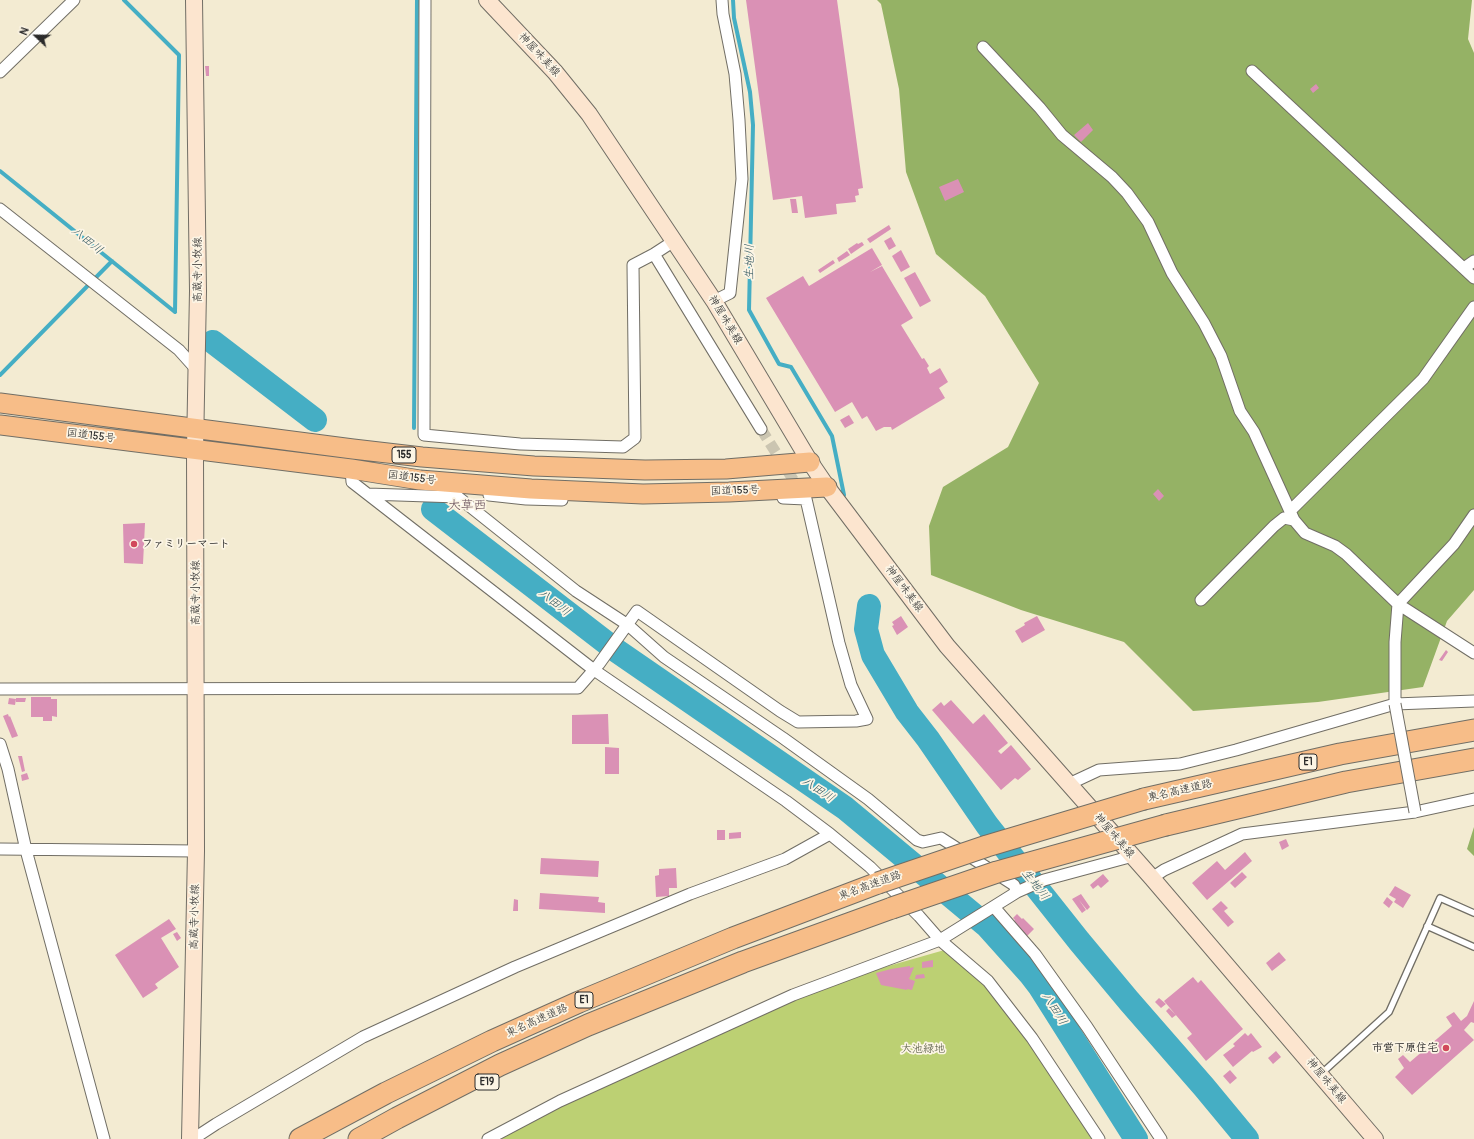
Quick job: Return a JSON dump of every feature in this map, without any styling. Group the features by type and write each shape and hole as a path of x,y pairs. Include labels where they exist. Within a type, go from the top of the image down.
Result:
{"highway":[{"name":"国道155号","path":"0,403 422,457 534,466 645,470 726,469 810,462"},
{"name":"国道155号","path":"0,424 351,469 420,480 451,490 531,489 642,494 728,492 827,487"},
{"name":"東名高速道路","path":"300,1139 393,1090 492,1041 579,1002 733,938 878,883 987,846 1144,800 1340,754 1474,730"},
{"name":"E1","path":"359,1139 500,1065 588,1025 743,962 997,872 1166,825 1346,782 1474,759"},
{"name":"E19","path":"385,1139 588,1025"}],"main road":[{"name":"高蔵寺小牧線","path":"190,1139 196,851 195,428 198,291 194,0"},
{"name":"神屋味美線","path":"487,0 555,72 589,114 714,301 810,462 827,487 947,646 1133,856 1375,1139"}],"street":[{"path":"0,72 74,0"},
{"path":"425,0 424,434 520,444 623,446 634,438 633,264 654,254 674,241"},
{"path":"714,301 730,294 742,179 735,74 723,14 722,0"},
{"path":"983,47 1062,134 1112,177 1127,193 1148,222 1172,273 1204,323 1221,356 1240,411 1254,432 1292,516 1305,533 1335,546 1346,554 1398,604 1474,653"},
{"path":"1252,71 1474,278"},
{"path":"0,209 179,350 196,369"},
{"path":"654,254 761,429"},
{"path":"1464,268 1474,261"},
{"path":"1201,600 1274,526 1284,518 1292,516 1423,379 1474,307"},
{"path":"351,469 352,482 596,667 786,801 830,834 870,868 919,916 940,940 988,981 1032,1038 1099,1139"},
{"path":"0,689 578,688 596,667 637,611 798,722 856,721 867,719 851,685 839,643 806,499 794,498 686,502 534,499 451,490 368,494"},
{"path":"451,490 576,591 626,627 664,657 783,738 862,795 917,840 923,842 942,838 1014,885 1018,892"},
{"path":"1415,812 1395,704 1395,642 1398,604 1454,544 1474,515"},
{"path":"1069,784 1099,770 1180,764 1236,750 1395,704 1474,701"},
{"path":"0,744 8,769 26,850 104,1139"},
{"path":"1152,878 1164,870 1242,834 1415,812 1474,799"},
{"path":"193,1139 363,1038 522,964 690,894 785,859 830,834"},
{"path":"0,849 196,851"},
{"path":"488,1139 560,1101 793,995 940,940 1018,892 1044,880 1133,856"},
{"path":"994,907 1044,966 1087,1027 1161,1139"}],"lane":[{"path":"1320,1075 1389,1012 1440,898 1474,913"},
{"path":"1427,926 1474,947"}],"green space":[{"path":"877,0 1472,0 1468,39 1474,53 1474,590 1447,621 1423,687 1318,702 1193,711 1124,642 1021,610 931,575 929,526 943,487 1008,447 1039,383 985,296 936,254 906,172 899,89 881,4"},
{"path":"1474,827 1474,856 1467,849"},
{"name":"大池緑地","path":"948,949 986,984 1030,1040 1094,1139 500,1139 563,1105 794,1000 878,969"}],"building":[{"path":"746,0 837,0 863,188 858,189 859,195 855,196 856,202 836,204 837,214 805,218 802,196 773,200"},
{"path":"205,66 209,66 209,76 206,76"},
{"path":"1316,84 1319,88 1313,93 1310,89"},
{"path":"1088,123 1093,130 1081,142 1074,135"},
{"path":"958,179 964,192 945,201 939,187"},
{"path":"790,199 796,199 798,213 792,213"},
{"path":"889,225 891,229 870,243 867,239"},
{"path":"891,237 896,246 889,250 884,241"},
{"path":"862,242 864,245 851,254 848,249 857,243"},
{"path":"872,248 882,265 870,272 882,266 913,318 901,325 922,359 924,358 929,366 927,368 930,374 940,368 948,382 939,388 945,398 892,430 891,427 884,427 876,431 867,416 862,419 852,402 835,412 766,298 803,276 809,286"},
{"path":"901,250 910,267 901,272 892,256"},
{"path":"847,251 850,255 839,262 837,258"},
{"path":"833,260 835,263 820,273 818,270"},
{"path":"915,272 931,301 920,307 904,278"},
{"path":"849,415 854,423 845,428 840,420"},
{"path":"1158,489 1164,496 1159,501 1153,494"},
{"name":"ファミリーマート","path":"145,523 143,564 124,563 123,524"},
{"path":"901,616 908,627 897,635 892,626 894,625 892,622"},
{"path":"1037,616 1045,630 1022,643 1015,631 1025,625 1024,623"},
{"path":"1446,650 1448,652 1442,661 1439,660"},
{"path":"31,697 51,697 51,699 57,699 57,717 52,716 52,721 43,721 43,717 31,717"},
{"path":"9,698 16,699 15,705 8,704"},
{"path":"16,698 26,698 25,702 16,702"},
{"path":"951,700 973,724 984,714 1008,743 998,751 1001,754 1011,745 1031,769 1018,780 1015,778 1001,790 932,710 941,702 944,706"},
{"path":"8,714 18,736 12,738 3,716"},
{"path":"608,714 609,744 572,744 572,715"},
{"path":"605,747 619,748 619,774 605,774"},
{"path":"18,756 22,756 25,771 22,772"},
{"path":"27,773 29,779 22,781 21,775"},
{"path":"717,830 725,830 725,840 717,840"},
{"path":"741,832 741,838 729,839 729,833"},
{"path":"1286,839 1289,846 1282,850 1279,842"},
{"path":"1245,852 1252,861 1207,900 1192,883 1217,861 1225,870"},
{"path":"541,858 599,861 598,877 540,874"},
{"path":"676,868 677,888 669,888 669,896 656,897 655,876 659,875 659,869"},
{"path":"1242,872 1247,877 1235,888 1230,883"},
{"path":"1103,874 1109,881 1101,888 1098,885 1093,889 1090,885"},
{"path":"1395,886 1411,895 1403,908 1394,902 1396,899 1389,895"},
{"path":"540,893 599,897 598,902 605,903 605,913 539,909"},
{"path":"1081,894 1090,907 1087,910 1079,900 1086,910 1082,913 1072,899"},
{"path":"1387,897 1393,902 1389,908 1383,903"},
{"path":"514,899 518,900 518,911 513,911"},
{"path":"1221,901 1228,908 1224,911 1234,922 1228,927 1212,909"},
{"path":"1017,914 1034,929 1027,936 1013,922 1015,920 1013,918"},
{"path":"169,919 176,929 161,938 179,967 155,984 158,988 143,998 115,955"},
{"path":"177,932 181,938 177,941 173,934"},
{"path":"1279,952 1286,960 1272,971 1266,963"},
{"path":"933,960 933,967 922,968 922,962"},
{"path":"910,966 910,968 914,967 909,979 915,981 912,990 881,985 876,973 891,969"},
{"path":"924,974 925,978 915,979 916,975"},
{"path":"1193,977 1198,983 1201,980 1243,1029 1206,1061 1187,1038 1192,1034 1164,1001"},
{"path":"1159,998 1166,1004 1161,1008 1155,1002"},
{"name":"市営下原住宅","path":"1474,1001 1474,1023 1471,1022 1464,1030 1474,1040 1412,1095 1395,1077 1404,1068 1398,1059 1403,1055 1410,1062 1452,1026 1446,1017 1454,1012 1461,1021 1467,1016"},
{"path":"1169,1008 1176,1015 1172,1018 1166,1011"},
{"path":"1245,1033 1248,1036 1251,1033 1262,1047 1253,1052 1252,1051 1233,1067 1223,1055 1235,1046 1233,1044"},
{"path":"1276,1051 1281,1057 1273,1064 1268,1058"},
{"path":"1230,1070 1237,1078 1230,1084 1223,1076"}],"waterway":[{"path":"124,0 179,55 175,312"},
{"path":"414,428 417,0"},
{"name":"生地川","path":"733,0 734,18 750,92 753,125 749,310 779,364 791,367 832,436 844,495"},
{"name":"八田川","path":"0,171 175,312"},
{"path":"0,375 112,261"},
{"name":"八田川","path":"213,342 315,420"},
{"name":"八田川","path":"433,509 617,651 845,808 987,926 1040,987 1136,1139"},
{"name":"生地川","path":"869,606 866,629 873,655 907,712 928,739 987,825 1079,941 1247,1139"}],"tunnel":[{"path":"761,429 801,492"}],"place":[{"name":"ファミリーマート","path":"134,544"},
{"name":"市営下原住宅","path":"1446,1048"}],"district":[{"name":"大草西","path":"467,506"}]}
